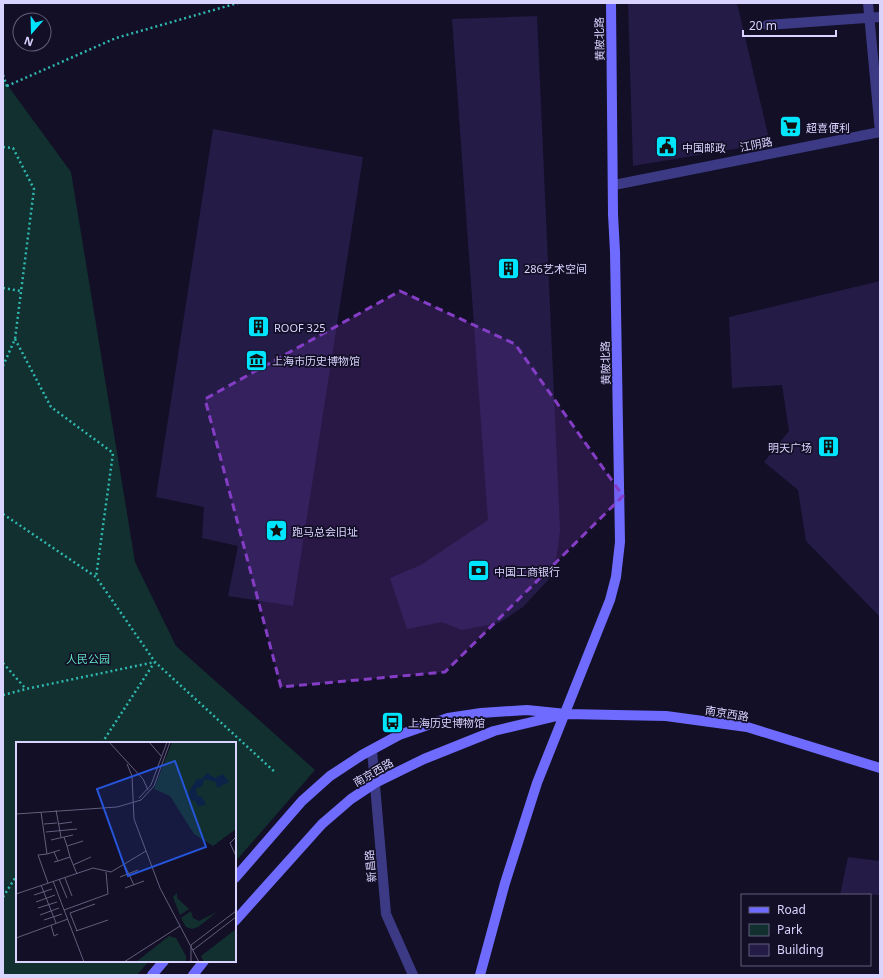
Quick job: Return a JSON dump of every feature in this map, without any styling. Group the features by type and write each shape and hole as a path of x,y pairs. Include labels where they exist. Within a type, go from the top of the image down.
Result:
{"main road":[{"name":"黄陂北路","path":"480,975 505,883 537,783 566,714 610,600 616,577 620,542 613,214 614,185 611,3"},
{"name":"南京西路","path":"236,877 302,801 330,776 399,735 448,718 481,713 527,710 566,714 666,716 747,727 880,768"},
{"name":"南京西路","path":"236,920 322,824 351,799 375,783 424,759 494,731 566,714"},
{"path":"152,975 163,962"},
{"path":"193,975 203,962"}],"street":[{"path":"868,3 880,132"},
{"path":"767,24 880,17"},
{"name":"江阴路","path":"614,185 880,132"},
{"name":"新昌路","path":"372,750 386,914 413,975"}],"path":[{"path":"3,75 8,88 116,38 238,3"},
{"path":"3,147 13,148 34,189 15,339 3,366"},
{"path":"3,288 21,291"},
{"path":"15,339 51,407 113,453 96,577"},
{"path":"3,514 96,577 155,662 276,773"},
{"path":"3,695 155,662"},
{"path":"103,742 155,662"},
{"path":"3,663 26,689"},
{"path":"3,897 16,877"}],"highlighted area":[{"path":"400,291 515,344 623,496 445,672 281,687 205,399"}],"green space":[{"name":"人民公园","path":"3,79 71,172 135,562 176,646 315,770 236,861 236,742 16,742 16,962 148,962 137,975 3,975"}],"building":[{"path":"628,3 737,3 770,143 633,166"},
{"name":"286艺术空间","path":"537,16 560,530 557,554 550,578 523,607 499,623 462,630 442,622 407,629 390,578 421,565 488,520 452,19"},
{"name":"ROOF 325","path":"213,129 363,157 293,606 228,596 238,546 202,538 204,507 156,497"},
{"name":"明天广场","path":"880,281 880,617 806,541 798,490 764,462 789,431 782,385 732,388 729,317"},
{"path":"848,857 880,861 880,895 840,894"}],"place":[{"name":"超喜便利","path":"791,127"},
{"name":"中国邮政","path":"667,147"},
{"name":"286艺术空间","path":"509,268"},
{"name":"ROOF 325","path":"259,327"},
{"name":"上海市历史博物馆","path":"256,360"},
{"name":"明天广场","path":"828,447"},
{"name":"跑马总会旧址","path":"276,531"},
{"name":"中国工商银行","path":"479,571"},
{"name":"上海历史博物馆","path":"392,722"}]}
